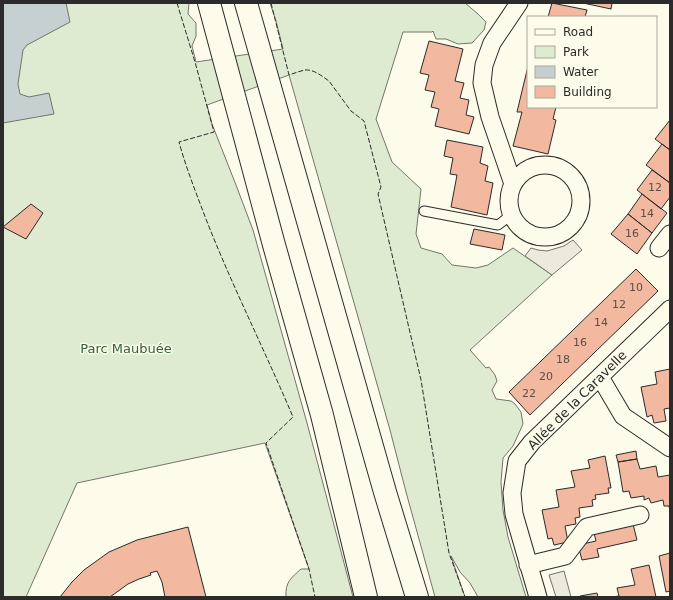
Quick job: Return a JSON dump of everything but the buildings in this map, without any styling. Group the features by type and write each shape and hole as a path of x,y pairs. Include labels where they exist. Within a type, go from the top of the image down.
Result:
{"highway":[{"path":"209,3 274,245 322,415 366,597"},
{"path":"246,3 385,492 417,597"}],"street":[{"path":"513,184 490,117 482,83 484,65 492,43 519,3"},
{"path":"541,165 553,166 564,170 573,178 579,188 581,200 579,212 574,223 557,235 546,237 532,235 525,231 517,224 511,215 509,194 513,184 520,175 530,168 541,165"},
{"path":"659,248 670,234"},
{"name":"Allée de la Caravelle","path":"538,597 514,514 512,493 517,462 532,442 670,310"},
{"path":"600,377 622,416 670,448"},
{"path":"528,565 565,556 587,527 640,515"}],"lane":[{"path":"424,211 498,225 511,215"}],"green space":[{"name":"Parc Maubuée","path":"3,3 189,3 188,14 196,23 196,36 192,46 196,62 283,49 270,3 465,3 486,22 484,30 472,43 458,44 446,39 436,39 433,31 403,32 376,119 392,162 421,189 416,234 421,248 442,254 452,265 476,268 488,265 513,248 552,275 470,350 486,368 489,367 495,375 497,381 492,390 496,399 511,401 521,412 523,424 513,446 503,458 501,482 503,510 508,537 526,597 478,597 470,583 460,572 451,556 465,597 435,597 390,430 289,75 207,105 212,124 253,230 307,423 353,597 286,597 288,584 292,578 301,569 309,569 265,443 77,483 26,597 3,597"}],"shaded area":[{"path":"573,240 582,250 552,275 525,256 531,248 547,251 564,246"},
{"path":"564,571 571,597 556,597 549,575"}],"water":[{"path":"3,3 66,3 70,22 27,45 23,50 18,84 20,94 29,97 49,93 54,114 3,123"}],"fence":[{"path":"177,3 214,132 179,142 211,233 293,417 266,443 309,569 315,597"},
{"path":"271,3 289,75 305,70 318,74 329,81 351,111 364,121 381,187 378,194 421,380 449,553 465,597"}]}
